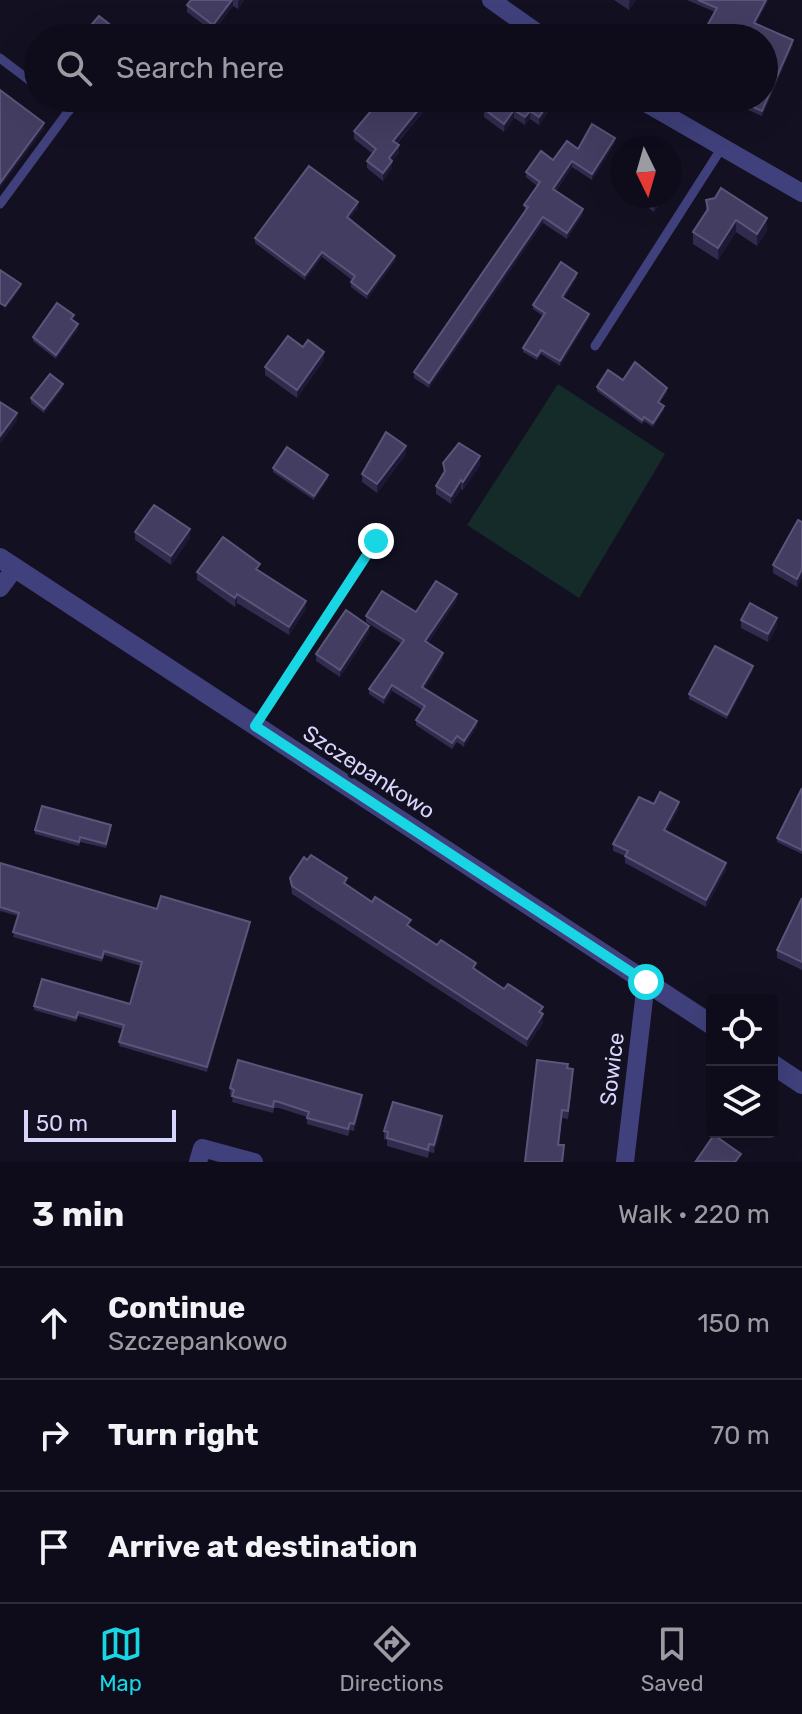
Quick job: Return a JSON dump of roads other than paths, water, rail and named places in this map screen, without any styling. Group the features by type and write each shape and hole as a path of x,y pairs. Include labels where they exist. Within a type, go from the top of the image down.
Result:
{"street":[{"path":"491,0 525,24"},
{"path":"660,112 802,193"},
{"path":"0,588 7,563"},
{"name":"Szczepankowo","path":"7,563 706,1021"},
{"name":"Sowice","path":"625,1162 646,982"},
{"path":"775,1066 802,1084"},
{"path":"198,1162 202,1148 254,1162"}],"lane":[{"path":"0,58 24,76"},
{"path":"0,204 68,112"},
{"path":"595,346 721,149"},
{"path":"255,726 376,541"}]}
